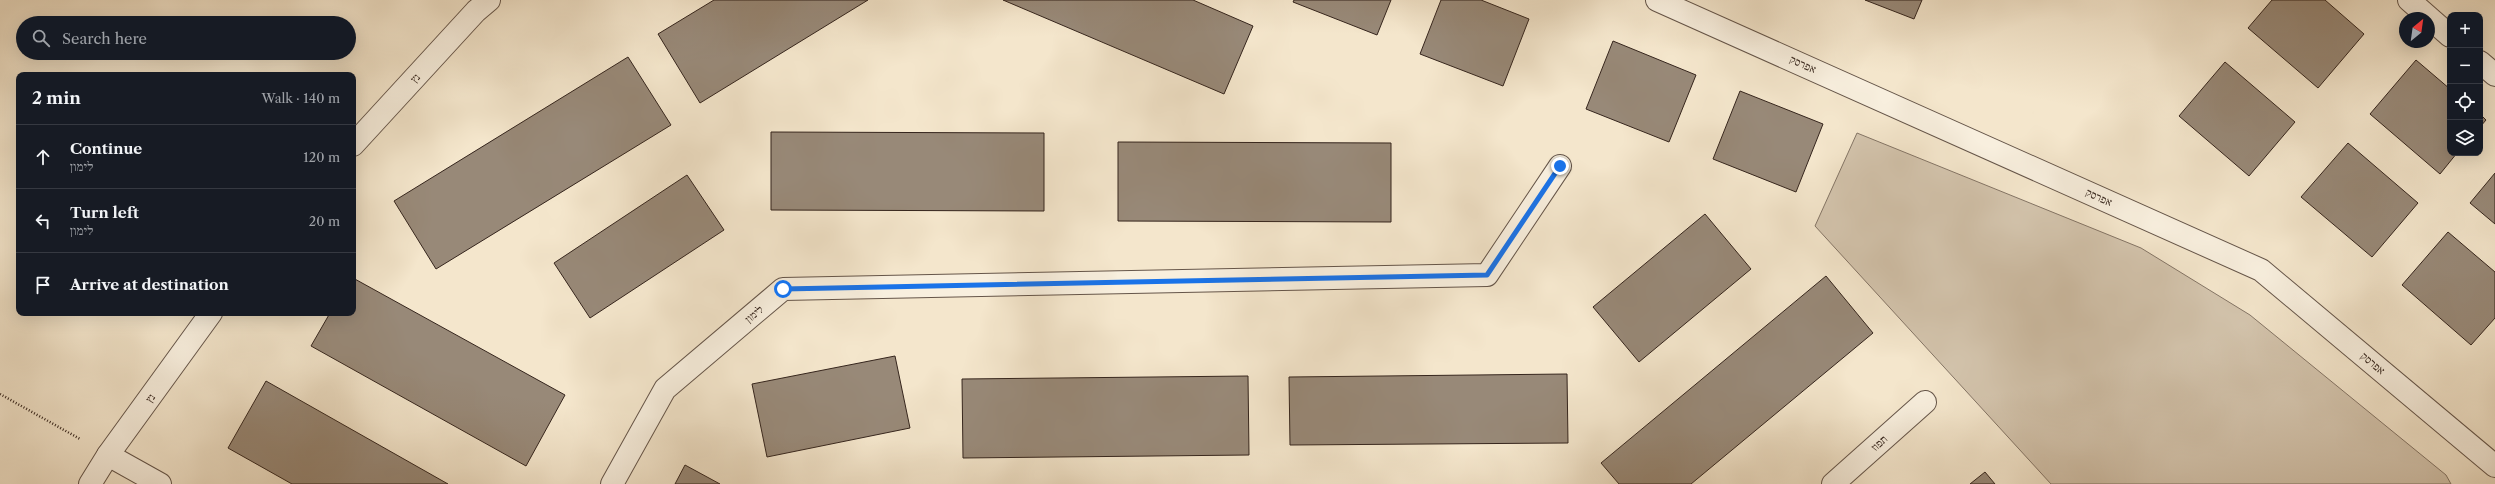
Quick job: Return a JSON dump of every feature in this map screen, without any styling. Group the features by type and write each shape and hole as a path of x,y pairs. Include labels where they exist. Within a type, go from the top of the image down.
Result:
{"street":[{"name":"אפרסק","path":"1657,0 2261,270 2495,466"},
{"path":"2409,0 2447,33"},
{"name":"נץ","path":"356,143 482,5"},
{"path":"2483,65 2495,76"},
{"name":"לימון","path":"612,484 665,389 783,289 1487,275 1560,166"},
{"name":"נץ","path":"90,484 108,455 209,316"},
{"name":"תפוז","path":"1833,484 1925,402"},
{"path":"108,455 160,484"}],"path":[{"path":"0,394 108,455"}],"shaded area":[{"path":"1857,133 2141,248 2250,315 2446,475 2451,484 2051,484 1815,226"}],"building":[{"path":"714,0 868,0 700,103 658,34"},
{"path":"1003,0 1193,0 1253,26 1224,94"},
{"path":"1294,0 1391,0 1377,35 1293,2"},
{"path":"1441,0 1481,0 1529,19 1503,86 1420,54"},
{"path":"1865,0 1922,0 1914,19"},
{"path":"2272,0 2325,0 2364,34 2318,88 2248,28"},
{"path":"1613,41 1696,75 1669,142 1586,109"},
{"path":"628,57 671,125 436,269 394,201"},
{"path":"2416,60 2447,86 2447,156 2455,156 2440,174 2370,114"},
{"path":"2225,62 2295,122 2249,176 2179,116"},
{"path":"1740,91 1823,124 1796,192 1713,159"},
{"path":"771,132 1044,133 1044,211 771,210"},
{"path":"1118,142 1391,143 1391,222 1118,221"},
{"path":"2348,143 2418,203 2372,257 2301,197"},
{"path":"2495,173 2495,224 2470,203"},
{"path":"687,175 724,230 590,318 554,263"},
{"path":"1705,214 1751,269 1639,362 1593,307"},
{"path":"2448,232 2495,272 2495,318 2471,345 2402,285"},
{"path":"1826,276 1873,333 1691,484 1619,484 1601,463"},
{"path":"356,280 565,395 526,466 311,346 328,316 356,316"},
{"path":"895,356 910,428 767,457 752,384"},
{"path":"1567,374 1568,443 1290,445 1289,377"},
{"path":"1248,376 1249,455 963,458 962,379"},
{"path":"266,381 448,484 292,484 228,448"},
{"path":"685,465 720,484 675,484"},
{"path":"1985,472 1995,484 1970,484"}],"route":[{"path":"783,289 1487,275 1560,166"}]}
